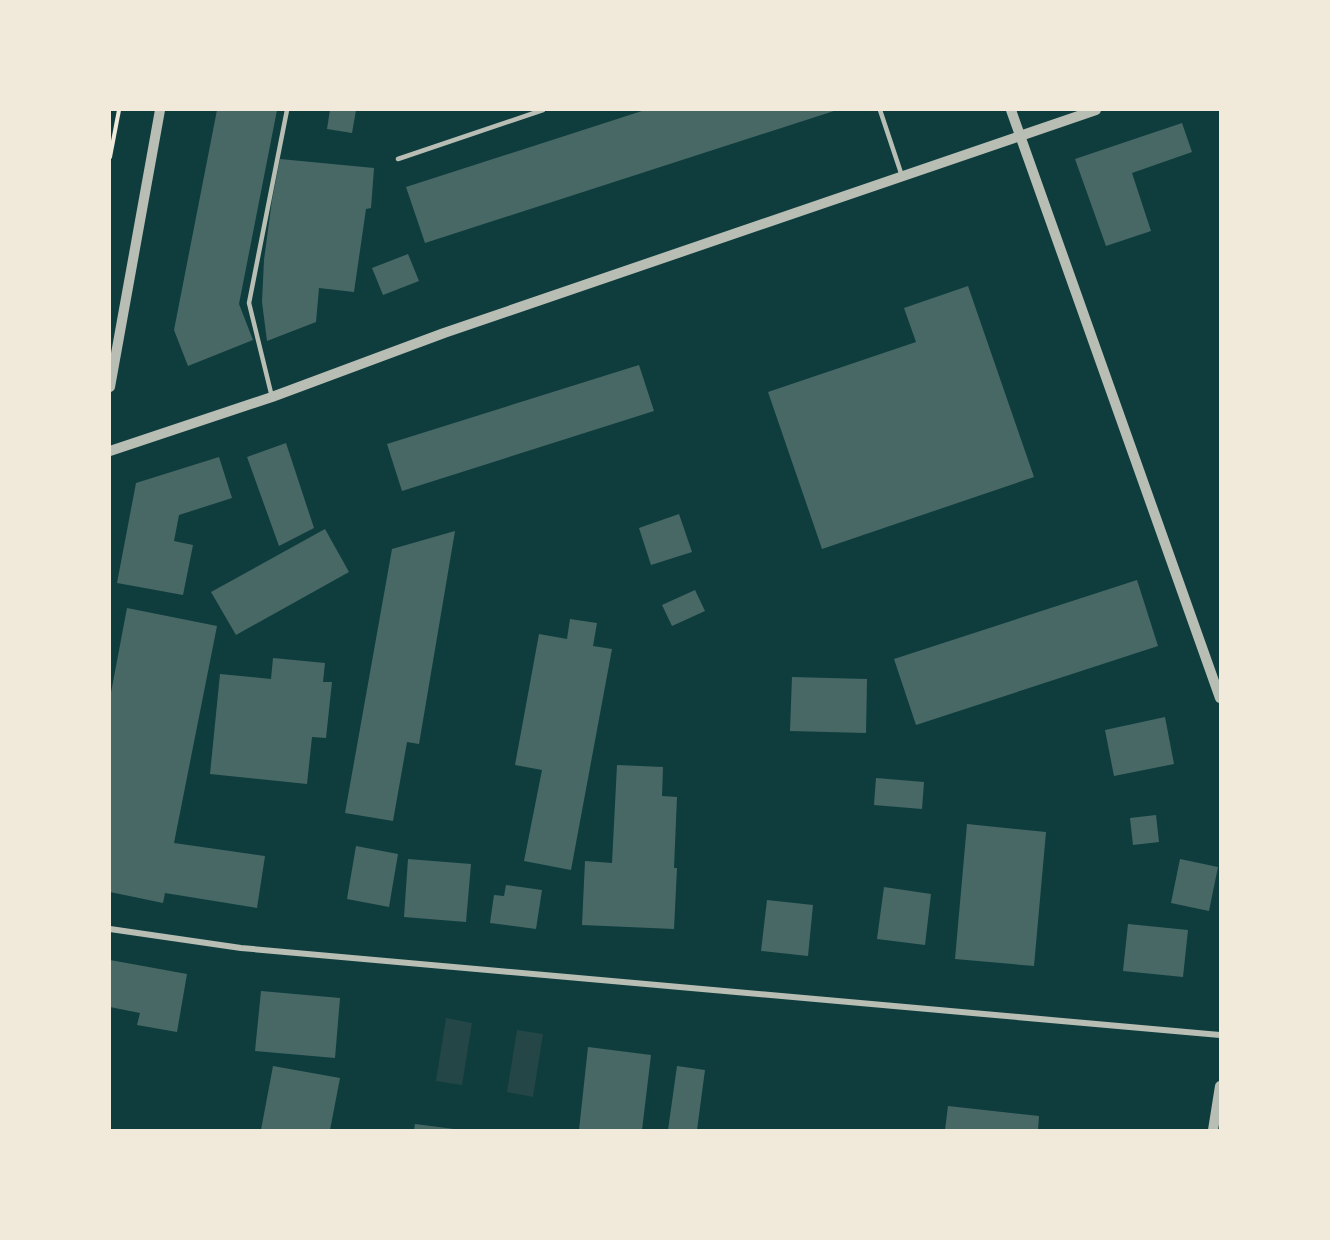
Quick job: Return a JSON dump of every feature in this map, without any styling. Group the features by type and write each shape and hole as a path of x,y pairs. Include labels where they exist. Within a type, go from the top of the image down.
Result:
{"street":[{"path":"110,387 160,110"},
{"path":"1011,110 1221,698"},
{"path":"110,452 272,397 444,333 1096,110"},
{"path":"110,929 241,948 1221,1035"},
{"path":"1213,1131 1221,1086"}],"lane":[{"path":"272,397 249,303 287,110"},
{"path":"398,159 543,110"},
{"path":"880,110 902,176"}],"path":[{"path":"110,157 119,110"}],"shaded area":[{"path":"446,1018 472,1023 462,1085 436,1081"},
{"path":"517,1030 543,1034 533,1097 507,1092"}],"building":[{"path":"217,110 277,110 239,304 253,340 188,366 174,330"},
{"path":"330,110 356,110 352,133 327,129"},
{"path":"645,110 837,110 425,243 406,187"},
{"path":"1182,123 1192,152 1132,173 1151,231 1106,246 1075,159"},
{"path":"280,159 374,168 371,208 366,209 354,292 319,288 316,322 267,341 262,302 264,260"},
{"path":"408,254 419,281 383,295 372,268"},
{"path":"968,286 1034,477 822,549 768,392 916,342 904,308"},
{"path":"639,365 654,411 402,491 387,444"},
{"path":"286,443 314,528 279,546 247,457"},
{"path":"219,457 232,498 179,515 174,541 193,545 183,595 117,583 136,483"},
{"path":"679,514 692,552 651,565 639,528"},
{"path":"325,529 349,572 236,635 211,592"},
{"path":"455,531 419,744 407,742 393,821 345,813 392,549"},
{"path":"1137,580 1158,646 916,725 894,659"},
{"path":"695,590 705,611 672,626 662,605"},
{"path":"127,608 217,626 174,843 265,856 257,908 165,893 163,903 110,892 110,698"},
{"path":"570,619 597,623 593,646 612,649 571,870 524,861 542,770 515,765 539,634 567,639"},
{"path":"273,658 325,663 323,682 332,682 326,738 312,737 307,784 210,774 220,674 271,679"},
{"path":"792,677 867,679 866,733 790,731"},
{"path":"1165,717 1174,764 1114,776 1105,730"},
{"path":"617,765 663,767 662,796 677,797 674,929 582,925 585,861 612,863"},
{"path":"876,778 924,782 922,809 874,805"},
{"path":"1156,815 1159,842 1133,845 1130,818"},
{"path":"967,824 1046,832 1034,966 955,959"},
{"path":"356,846 398,854 389,907 347,899"},
{"path":"408,859 471,864 466,922 404,917"},
{"path":"1180,859 1218,867 1209,911 1171,903"},
{"path":"506,885 542,890 536,929 490,923 494,895 504,896"},
{"path":"884,887 931,894 925,945 877,939"},
{"path":"767,900 813,905 808,956 761,951"},
{"path":"1128,924 1188,930 1183,977 1123,971"},
{"path":"110,960 187,974 177,1032 137,1025 140,1013 110,1007"},
{"path":"261,991 340,998 335,1058 255,1051"},
{"path":"588,1047 651,1055 642,1130 579,1130"},
{"path":"273,1066 340,1078 330,1130 261,1130"},
{"path":"677,1066 705,1070 697,1130 668,1130"},
{"path":"948,1106 1039,1116 1038,1130 945,1130"},
{"path":"415,1124 454,1129 454,1130 414,1130"}]}
